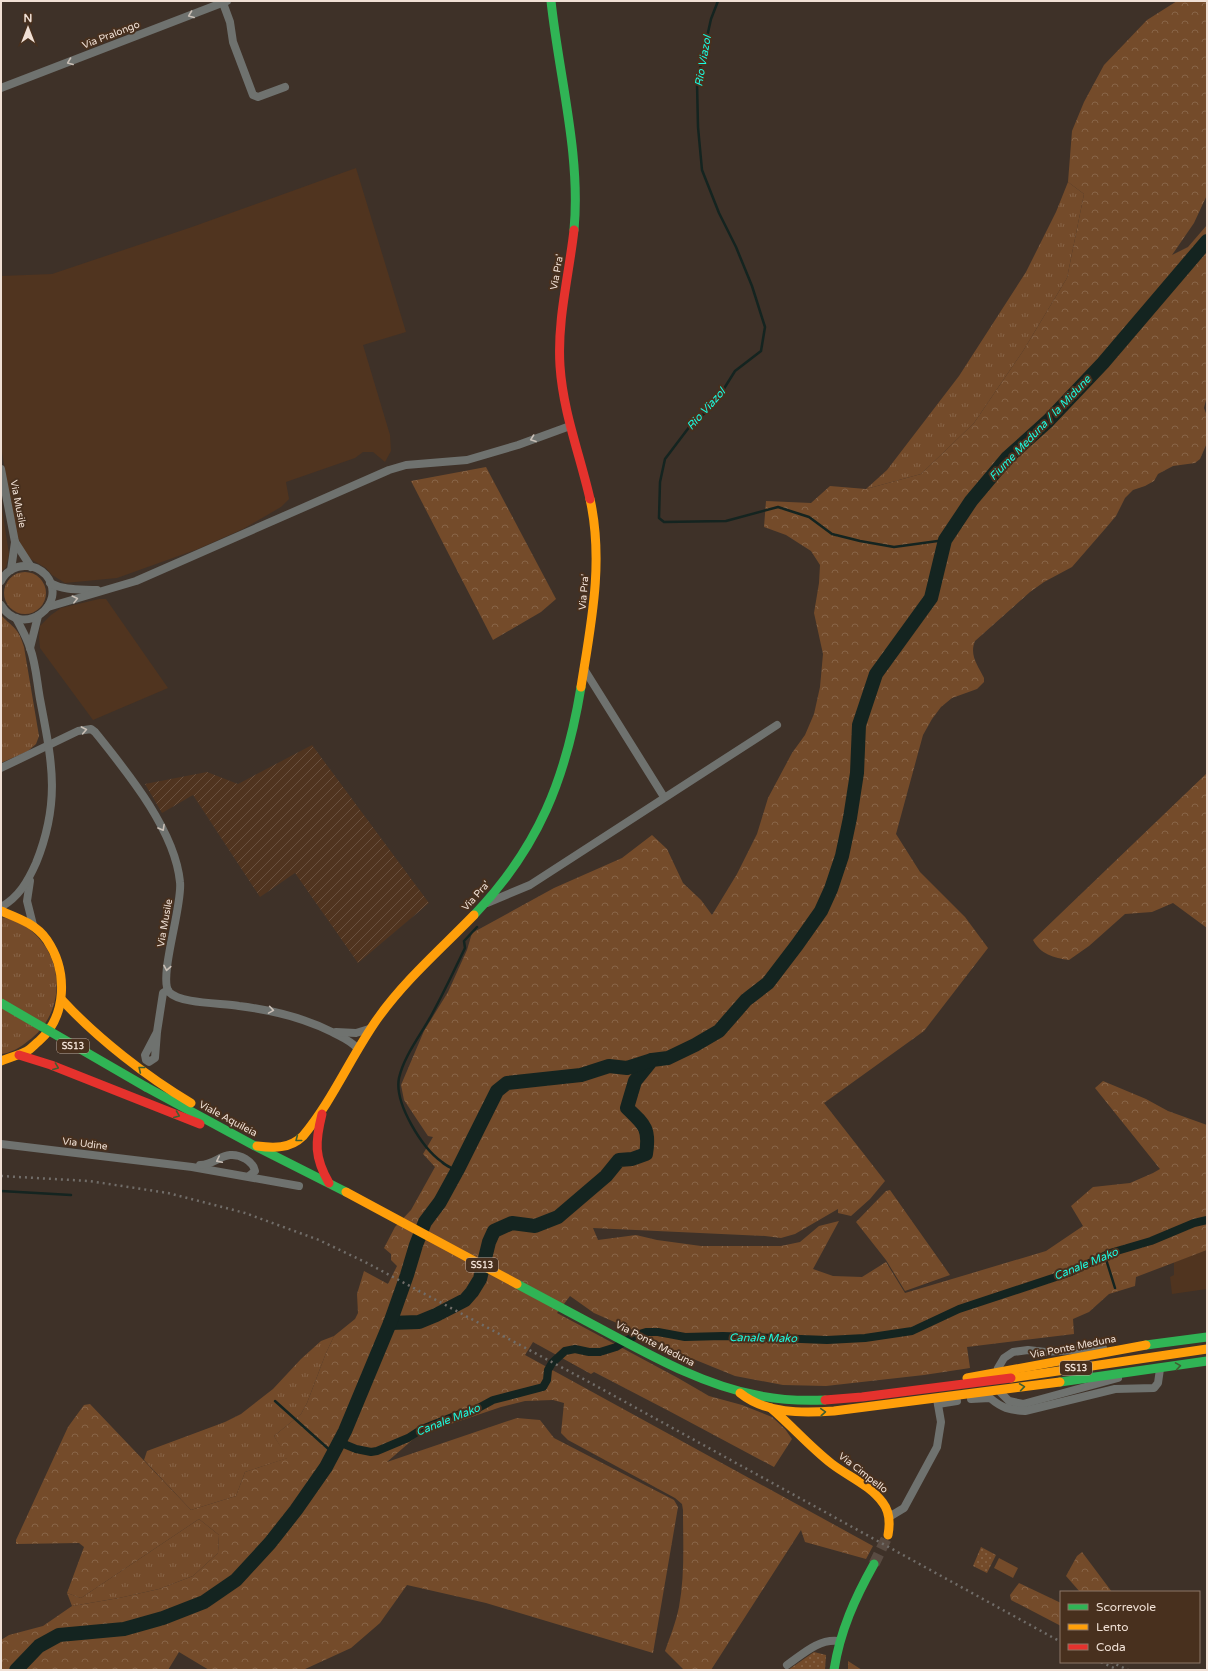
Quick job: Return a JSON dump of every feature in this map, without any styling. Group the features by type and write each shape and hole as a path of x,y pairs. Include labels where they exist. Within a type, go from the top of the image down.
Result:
{"street":[{"name":"Via Pra'","path":"255,1146 279,1147 298,1141 323,1109 369,1029 414,974 486,903 517,864 553,798 573,733 594,610 596,584 596,531 591,504 562,391 560,329 572,250 575,208 572,155 554,37 551,1"},
{"path":"225,2 233,42 253,95 258,97 285,87"},
{"name":"Via Pralongo","path":"1,88 225,2"},
{"path":"1,605 7,613 16,618 27,620 38,616 48,607 101,590 128,584 146,577 389,470 406,465 467,460 518,445 570,426"},
{"name":"Via Musile","path":"1,469 15,542"},
{"path":"15,542 31,567"},
{"path":"11,570 15,542"},
{"path":"1,581 11,570 23,566 31,567 42,572 50,583 52,595 48,607"},
{"path":"50,583 68,590 101,590"},
{"path":"30,648 38,616"},
{"path":"1,907 22,890 31,875 47,832 52,800 52,772 49,746 30,648 16,618"},
{"path":"584,669 664,797"},
{"path":"486,903 530,885 777,724"},
{"name":"Via Musile","path":"1,768 85,728 91,729 95,732 126,771 148,805 171,847 179,869 181,885 180,897 166,976 168,990"},
{"path":"31,875 27,901 33,925"},
{"path":"1,911 16,915 33,925 48,940 58,959 63,979 62,1000 54,1023 47,1033 39,1042 19,1056 1,1061"},
{"path":"156,1032 163,993 168,990 172,994 182,999 277,1011 296,1016 348,1040 357,1048"},
{"path":"62,1000 72,1012 148,1075 255,1146"},
{"name":"Viale Aquileia","path":"1,1002 146,1087 255,1146 329,1183 563,1309"},
{"path":"324,1028 346,1033 356,1033 369,1029"},
{"path":"19,1056 51,1065 255,1146"},
{"name":"Via Pra'","path":"323,1109 315,1143 315,1152 322,1172 329,1183"},
{"name":"Via Udine","path":"1,1144 166,1164 249,1176 299,1186"},
{"name":"Via Udine","path":"166,1164 203,1165 232,1155 246,1159 254,1166 255,1171 249,1176"},
{"name":"Via Ponte Meduna","path":"563,1309 688,1374 740,1393 772,1398 808,1401 946,1387 1207,1349"},
{"name":"Via Ponte Meduna","path":"946,1387 963,1379 1138,1346 1207,1337"},
{"path":"998,1368 1004,1358 1012,1352 1028,1350 1045,1352 1138,1346"},
{"name":"Via Ponte Meduna","path":"938,1401 1207,1361"},
{"name":"Via Ponte Meduna","path":"740,1393 750,1401 770,1408 806,1413 938,1401 990,1398 999,1405 1011,1410 1025,1411 1115,1389 1154,1388 1158,1383 1160,1369"},
{"name":"Via Ponte Meduna","path":"1001,1393 1009,1401 1023,1404 1144,1371"},
{"path":"888,1535 890,1523 889,1517 904,1508 937,1447 941,1422 938,1401"},
{"name":"Via Cimpello","path":"770,1408 832,1463 875,1495 883,1504 889,1517"},
{"path":"804,1437 802,1422 806,1413"},
{"path":"834,1670 838,1641 848,1614 874,1564"},
{"path":"787,1664 824,1641 838,1641"}],"shaded area":[{"path":"356,168 406,332 363,345 390,435 391,451 385,462 373,452 363,452 355,458 286,482 289,499 281,507 243,529 198,549 117,578 65,583 52,575 46,568 32,560 24,552 17,536 1,447 1,276 52,274 192,227"},
{"path":"1,502 9,554 6,567 1,572"},
{"path":"99,599 106,599 168,688 93,720 40,648 39,637 40,626 61,608"},
{"path":"312,745 429,903 358,963 295,873 260,897 193,795 162,813 145,784 207,772 238,784"},
{"path":"1207,1250 1207,1289 1172,1294 1170,1277 1174,1275 1174,1262"}],"green space":[{"path":"1177,1 1207,1 1207,195 1194,223 1172,255 1188,247 1207,225 1207,396 1204,408 1207,416 1207,443 1200,459 1195,463 1173,466 1158,474 1154,481 1133,490 1125,498 1116,516 1072,567 1044,582 1030,592 975,641 973,646 974,656 984,678 984,682 977,689 952,698 941,707 923,735 896,834 920,872 965,917 988,948 924,1031 824,1103 885,1181 870,1199 851,1216 838,1213 838,1209 795,1234 781,1238 593,1228 598,1240 636,1235 657,1240 701,1246 781,1246 800,1242 819,1226 839,1221 813,1269 833,1276 862,1277 886,1262 905,1293 1046,1251 1083,1226 1071,1206 1093,1187 1130,1183 1160,1169 1095,1088 1103,1081 1146,1099 1168,1111 1207,1125 1207,1250 1136,1277 1135,1286 1109,1294 1089,1312 1073,1319 1074,1334 967,1347 970,1368 924,1375 826,1386 783,1385 735,1376 681,1354 651,1338 594,1313 570,1296 557,1313 709,1396 742,1405 772,1417 785,1429 792,1439 774,1467 594,1372 591,1374 533,1342 525,1355 873,1546 866,1559 805,1542 801,1530 711,1670 684,1670 665,1651 673,1629 681,1595 683,1558 682,1504 675,1498 568,1440 561,1433 564,1403 553,1400 525,1401 501,1407 418,1435 387,1462 517,1418 540,1420 554,1438 674,1500 678,1507 653,1653 486,1603 407,1585 380,1623 351,1648 303,1670 209,1670 179,1652 168,1670 1,1670 1,1640 9,1635 43,1626 72,1606 159,1589 193,1576 218,1553 219,1535 199,1519 81,1598 67,1593 84,1547 79,1543 16,1544 16,1540 68,1427 84,1405 90,1404 191,1510 236,1496 245,1472 287,1458 274,1436 301,1414 307,1403 334,1336 355,1319 358,1313 357,1294 364,1271 388,1284 397,1266 391,1260 391,1254 384,1248 395,1227 411,1210 435,1167 423,1154 433,1137 428,1136 404,1100 401,1085 424,1031 448,992 467,950 472,933 554,888 622,858 652,835 667,849 683,883 701,900 712,915 737,874 757,834 768,798 792,753 805,735 814,714 820,687 823,654 814,613 819,583 820,565 811,551 786,535 764,527 766,501 811,503 830,486 866,489 921,474 974,423 1023,351 1067,278 1084,194 1068,182 1072,131 1084,102 1104,65 1147,20"},
{"path":"1068,182 1084,194 1067,278 1023,351 974,423 921,474 866,489 887,470 959,376 1026,272 1056,212"},
{"path":"486,467 556,599 541,612 493,640 411,481"},
{"path":"25,572 40,578 46,593 40,608 25,614 10,608 4,593 10,578"},
{"path":"1,615 18,632 22,640 39,736 36,744 28,751 1,763"},
{"path":"1207,773 1207,928 1173,903 1152,912 1125,914 1089,946 1069,960 1058,958 1039,949 1033,940"},
{"path":"1,917 23,924 41,941 50,955 55,970 57,985 55,1001 49,1016 40,1030 19,1047 1,1054"},
{"path":"890,1190 950,1275 905,1291 886,1260 856,1222 886,1191"},
{"path":"334,1336 307,1403 301,1414 274,1436 288,1458 245,1472 236,1496 191,1510 144,1460 147,1451 225,1422 241,1414 273,1389 301,1359 321,1341"},
{"path":"199,1519 219,1535 218,1553 193,1576 159,1589 72,1606 67,1593 81,1598"},
{"path":"981,1547 996,1555 987,1573 973,1566"},
{"path":"1082,1552 1111,1591 1079,1591 1066,1576 1077,1556"},
{"path":"999,1558 1018,1568 1013,1578 994,1568"},
{"path":"1019,1583 1060,1603 1060,1625 1011,1600 1010,1595"},
{"path":"814,1652 826,1655 825,1670 788,1670"},
{"path":"848,1661 862,1670 848,1670"}],"waterway":[{"name":"Rio Viazol","path":"718,1 711,19 697,82 698,127 702,170 719,213 736,247 752,286 765,327 761,351 735,371 720,395 706,412 690,426 665,459 660,482 659,518 664,522 726,521 778,507 809,517 832,534 860,541 894,547 945,540"},
{"name":"Fiume Meduna / la Midune","path":"390,1323 419,1322 465,1300 480,1279 489,1242 494,1231 512,1223 535,1226 558,1217 606,1176 619,1160 632,1159 646,1154 647,1139 645,1128 627,1108 635,1081 652,1060 668,1058 719,1031 746,1000 768,983 821,911 831,889 842,856 857,773 859,725 876,674 931,598 945,540 971,501 1007,458 1048,421 1103,363 1207,241"},
{"path":"457,1171 445,1165 434,1155 418,1136 405,1112 401,1100 399,1078 408,1054 427,1024 465,948 464,941 477,927"},
{"name":"Fiume Meduna / la Midune","path":"16,1670 39,1646 59,1635 124,1629 163,1618 204,1602 236,1580 270,1543 296,1510 326,1467 345,1431 390,1323 425,1222 440,1202 497,1091 507,1083 581,1075 609,1066 627,1068 652,1060"},
{"path":"1,1191 71,1195"},
{"name":"Canale Mako","path":"339,1442 356,1449 371,1452 377,1451 408,1438 422,1429 460,1414 471,1412 493,1400 543,1387 547,1380 548,1370 552,1363 565,1351 575,1349 589,1352 600,1352 616,1347 636,1335 646,1332 658,1332 685,1337 723,1336 827,1340 865,1338 912,1331 959,1309 1071,1272 1110,1253 1151,1241 1194,1223 1207,1220"},
{"path":"1105,1256 1115,1288"},
{"path":"275,1401 333,1453"}],"tunnel":[{"path":"874,1564 888,1535"}],"railway":[{"path":"1,1176 89,1181 168,1193 245,1213 319,1240 367,1263 589,1382 1060,1641"},
{"path":"1103,1663 1114,1668"},
{"path":"1113,1663 1128,1670"}],"traffic: fast":[{"path":"551,1 572,144 575,202 574,230"},
{"path":"474,915 497,889 516,863 546,810 558,781 567,751 581,687"},
{"path":"1,1003 146,1087"},
{"path":"146,1087 255,1146 346,1192"},
{"path":"517,1284 650,1355 702,1379 737,1391 765,1397 790,1400 825,1400"},
{"path":"1146,1345 1207,1337"},
{"path":"1060,1382 1207,1361"},
{"path":"834,1670 844,1628 874,1564"}],"traffic: slow":[{"path":"581,687 592,616 596,570 596,546 590,499"},
{"path":"1,911 20,919 43,934 54,952 59,965 61,979 59,1006 55,1019 48,1031 28,1050 1,1061"},
{"path":"257,1146 281,1147 293,1143 303,1136 324,1108 359,1047 378,1018 412,977 474,915"},
{"path":"62,1000 123,1056 174,1093 191,1103"},
{"path":"346,1192 517,1284"},
{"path":"967,1378 1146,1345"},
{"path":"1011,1378 1207,1349"},
{"path":"740,1393 761,1405 785,1411 822,1412 1060,1382"},
{"path":"771,1408 824,1457 839,1469 866,1486 878,1497 883,1503 888,1514 888,1535"}],"traffic: jam":[{"path":"574,230 560,332 560,366 568,417 590,499"},
{"path":"19,1055 51,1065 200,1124"},
{"path":"322,1114 318,1133 317,1149 318,1157 329,1183"},
{"path":"825,1400 862,1397 1011,1378"}]}
